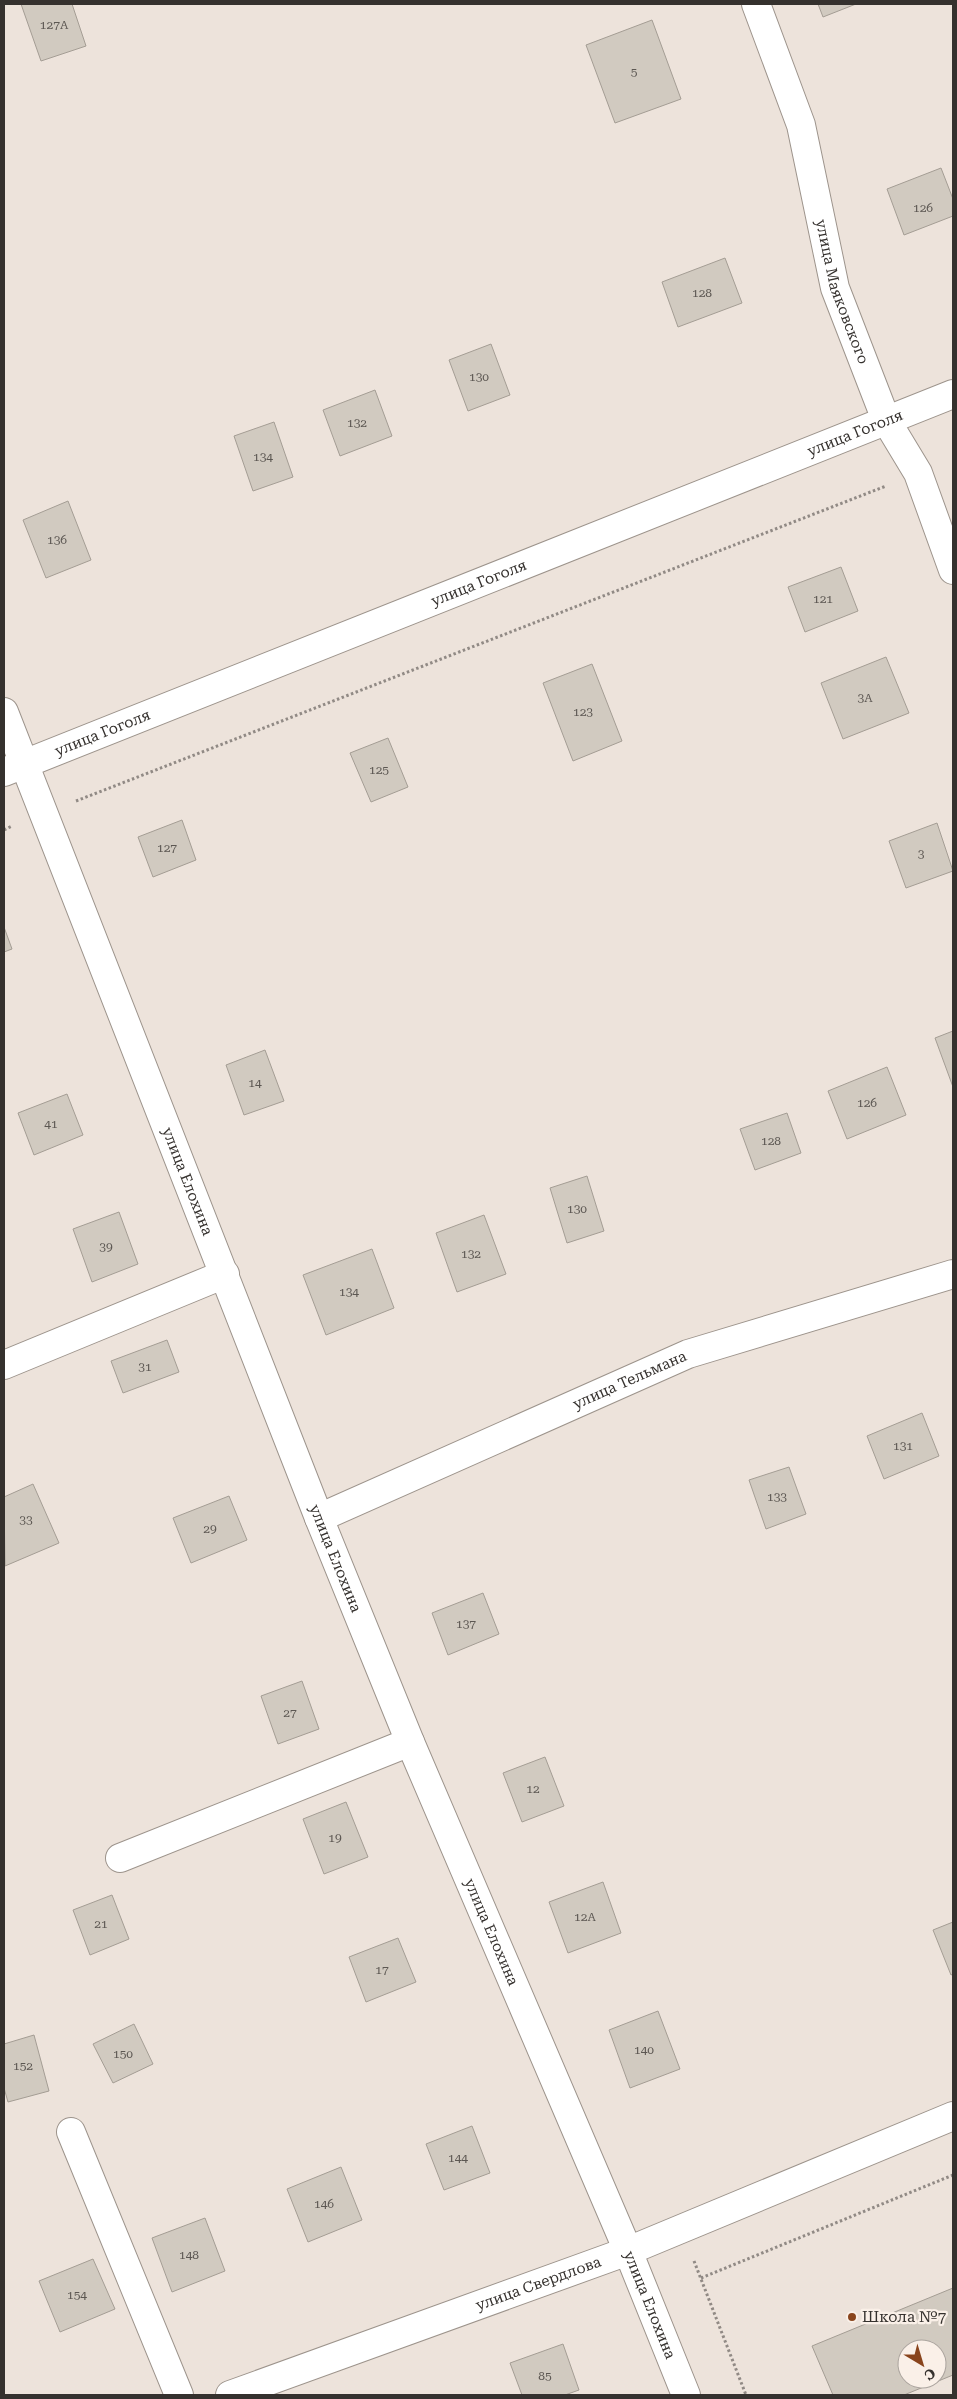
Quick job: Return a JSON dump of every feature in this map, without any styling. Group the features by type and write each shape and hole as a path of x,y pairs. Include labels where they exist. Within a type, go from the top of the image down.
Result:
{"street":[{"name":"улица Маяковского","path":"756,4 801,125 835,288 886,420 918,473 953,570"},
{"name":"улица Гоголя","path":"14,768 953,394"},
{"name":"улица Елохина","path":"4,712 14,768 42,814 225,1274 319,1518 410,1742 628,2251 686,2395"},
{"path":"4,1365 225,1274"},
{"name":"улица Тельмана","path":"319,1518 688,1354 953,1274"},
{"path":"120,1858 410,1742"},
{"name":"улица Свердлова","path":"230,2395 628,2251 953,2116"},
{"path":"71,2132 179,2395"}],"path":[{"path":"4,830 918,473"},
{"path":"701,2278 953,2175"},
{"path":"682,2228 746,2395"}],"building":[{"path":"21,4 72,4 86,46 41,61"},
{"path":"818,4 856,4 823,17"},
{"path":"652,20 681,99 615,123 586,45"},
{"path":"941,168 953,199 953,216 904,235 887,189"},
{"path":"725,258 742,303 678,327 662,282"},
{"path":"491,344 510,395 468,411 449,360"},
{"path":"375,390 392,436 340,456 323,410"},
{"path":"274,422 293,477 253,491 234,436"},
{"path":"68,501 91,560 46,578 23,520"},
{"path":"841,567 858,611 805,632 788,587"},
{"path":"886,657 909,713 843,739 821,683"},
{"path":"592,664 622,741 573,761 543,683"},
{"path":"388,738 408,787 371,802 350,753"},
{"path":"182,820 196,860 153,877 138,837"},
{"path":"937,823 953,871 906,888 889,841"},
{"path":"4,927 12,949 4,952"},
{"path":"953,1031 953,1087 935,1038"},
{"path":"265,1050 284,1101 244,1115 226,1065"},
{"path":"887,1067 906,1115 847,1139 828,1091"},
{"path":"67,1094 83,1135 34,1155 18,1113"},
{"path":"787,1113 801,1153 755,1170 740,1129"},
{"path":"587,1176 604,1231 567,1243 550,1188"},
{"path":"119,1212 138,1264 92,1282 73,1229"},
{"path":"484,1215 506,1274 457,1292 436,1233"},
{"path":"372,1249 394,1308 326,1335 303,1275"},
{"path":"167,1340 179,1372 123,1393 111,1361"},
{"path":"922,1413 939,1456 884,1479 867,1436"},
{"path":"789,1467 806,1514 766,1529 749,1480"},
{"path":"33,1484 59,1543 5,1566 4,1497"},
{"path":"229,1496 247,1540 191,1563 173,1518"},
{"path":"483,1593 499,1634 448,1655 432,1613"},
{"path":"302,1681 319,1729 278,1744 261,1696"},
{"path":"545,1757 564,1806 522,1822 503,1773"},
{"path":"346,1802 368,1857 324,1874 303,1819"},
{"path":"603,1882 621,1933 568,1953 549,1902"},
{"path":"112,1895 129,1939 90,1955 73,1910"},
{"path":"953,1922 953,1974 951,1975 933,1930"},
{"path":"398,1938 416,1982 366,2002 349,1957"},
{"path":"658,2011 680,2069 630,2088 609,2030"},
{"path":"134,2024 153,2064 113,2083 93,2044"},
{"path":"34,2035 49,2091 8,2102 4,2088 4,2044"},
{"path":"472,2126 490,2173 444,2190 426,2144"},
{"path":"341,2167 362,2220 308,2242 287,2189"},
{"path":"205,2218 225,2271 172,2292 152,2238"},
{"path":"93,2259 115,2309 60,2332 39,2281"},
{"path":"953,2288 953,2375 947,2377 947,2339 897,2339 897,2389 919,2389 904,2395 833,2395 812,2346"},
{"path":"563,2344 579,2390 565,2395 522,2395 510,2363"}],"place":[{"name":"Школа №7","path":"852,2317"}]}
